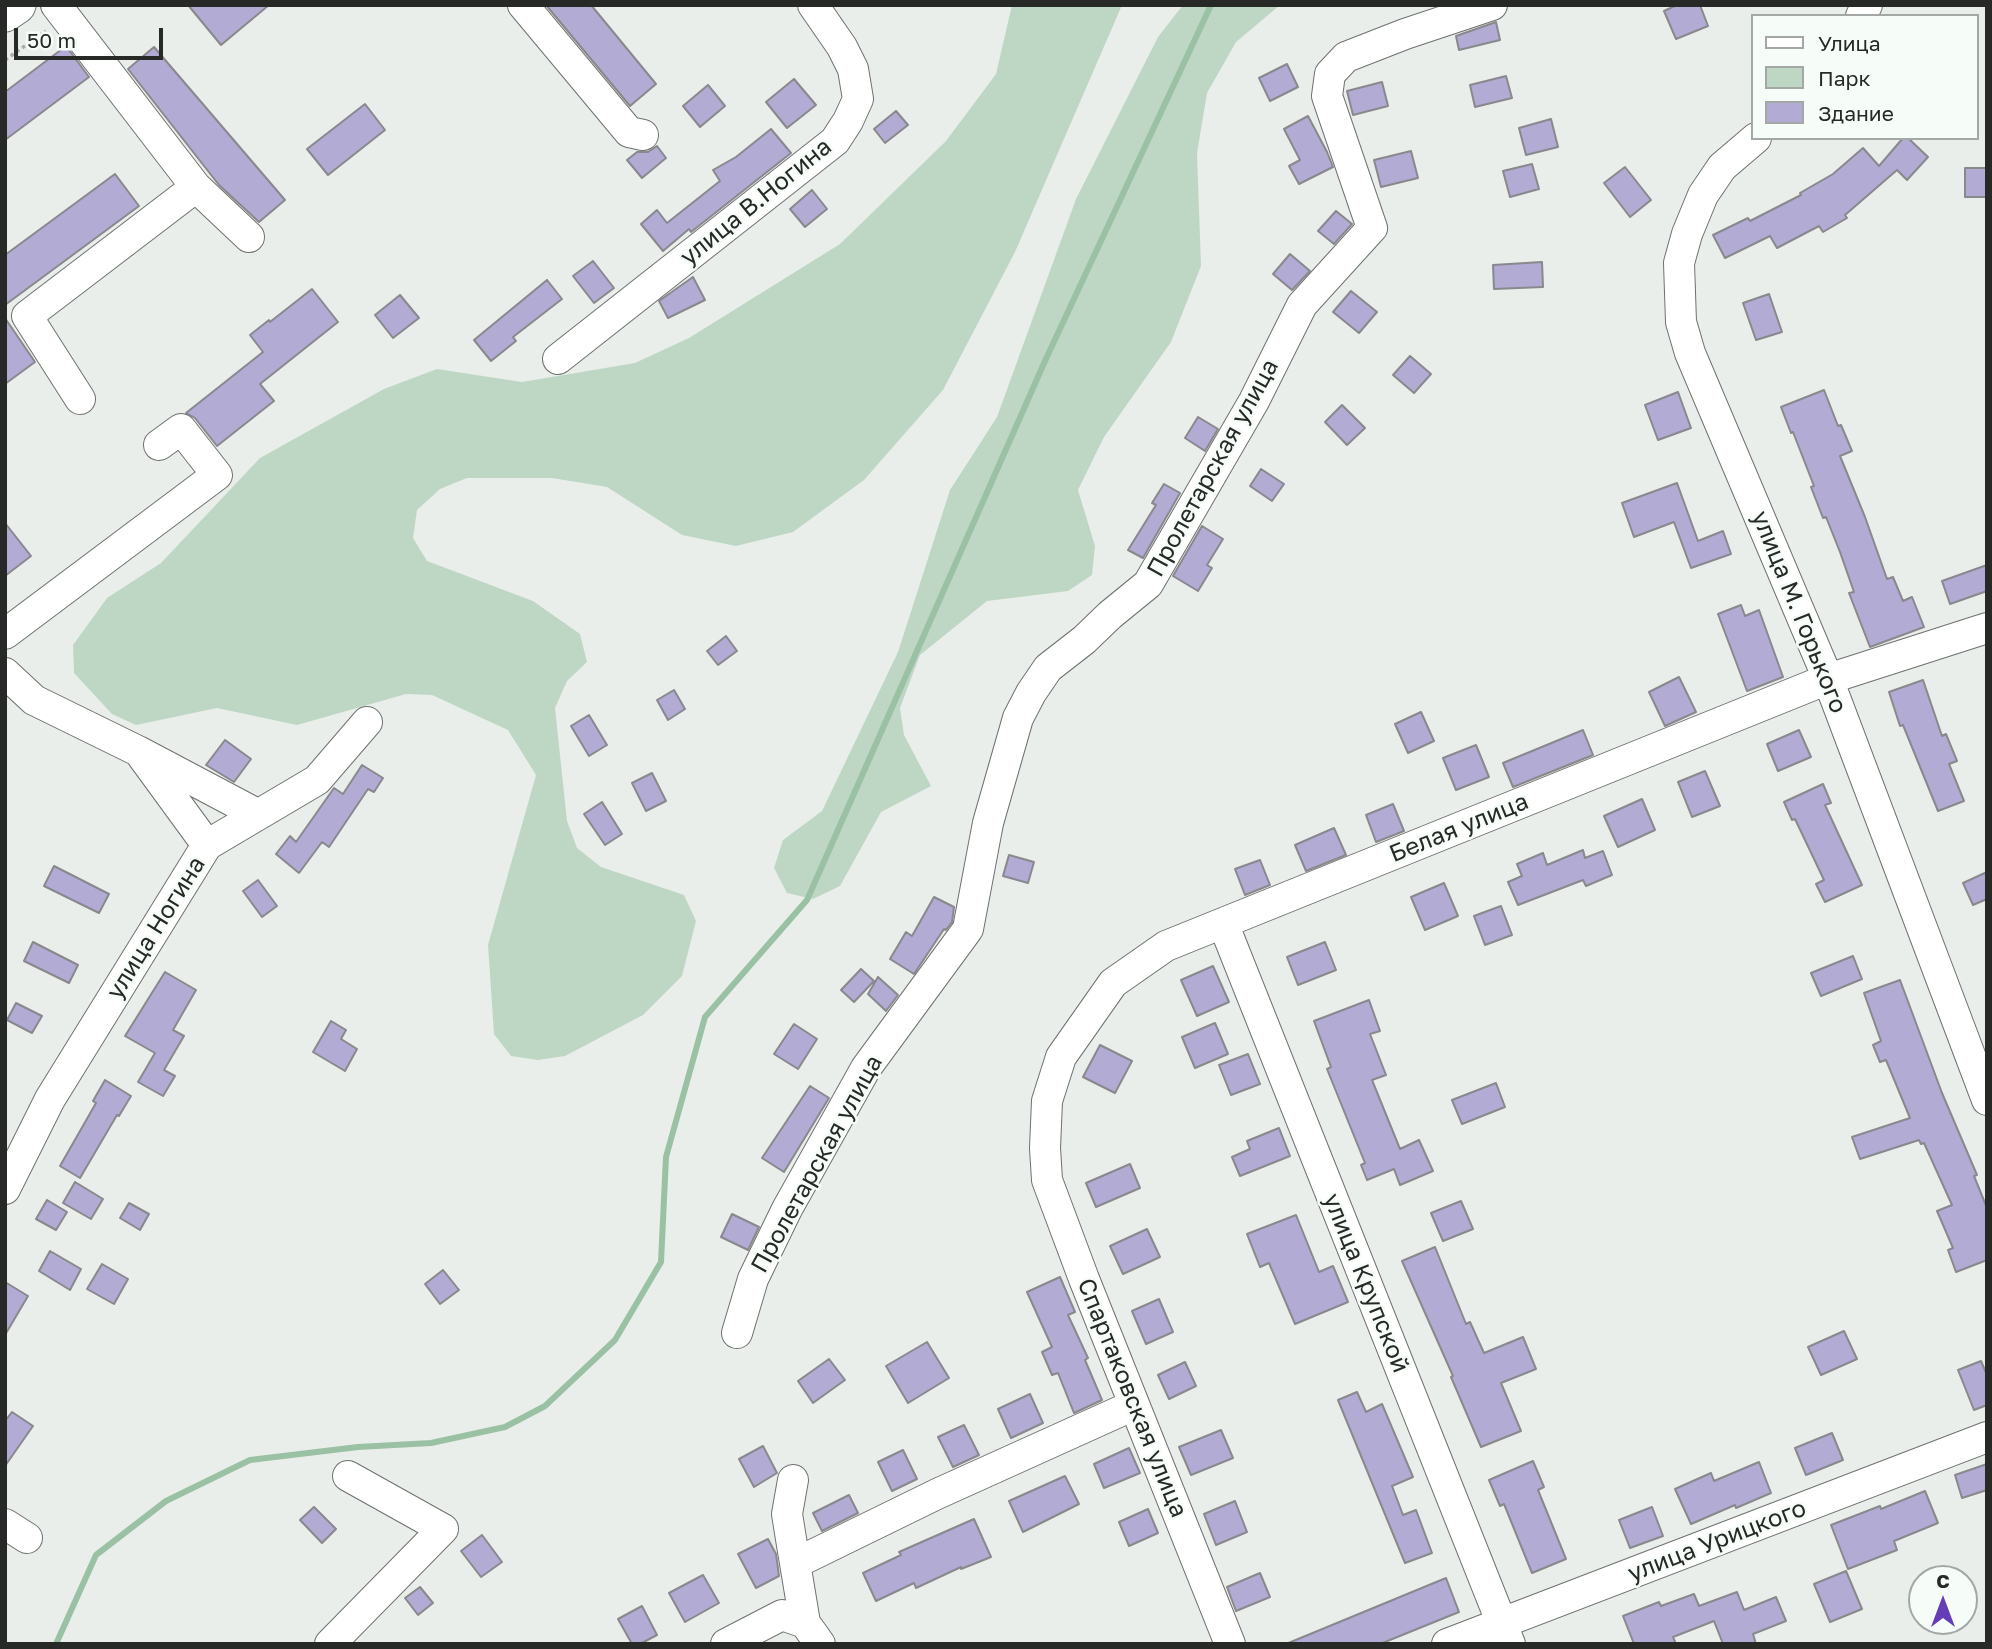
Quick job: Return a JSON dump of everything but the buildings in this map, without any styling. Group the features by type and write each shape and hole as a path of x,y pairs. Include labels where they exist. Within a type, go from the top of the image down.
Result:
{"main road":[{"path":"5,13 17,5"}],"street":[{"path":"523,5 629,132 643,135"},
{"name":"улица В.Ногина","path":"558,359 835,141 858,99 853,69 842,47 813,5"},
{"name":"Пролетарская улица","path":"737,1333 753,1279 787,1209 859,1080 968,929 988,823 1018,718 1031,693 1048,668 1148,584 1254,401 1302,306 1372,228 1327,96 1330,74 1346,57 1492,5"},
{"path":"60,11 196,187 249,237"},
{"name":"улица М. Горького","path":"1754,140 1722,167 1703,195 1687,234 1679,263 1681,322 1690,353 1828,679 1987,1100"},
{"path":"80,399 27,316 196,187"},
{"path":"5,634 217,475 180,429 159,445"},
{"name":"Белая улица","path":"1045,1148 1047,1101 1061,1057 1112,983 1166,946 1828,679 1987,628"},
{"path":"5,673 34,701 138,751 257,814"},
{"name":"улица Ногина","path":"5,1189 50,1100 207,845 317,780 367,722"},
{"path":"138,751 207,845"},
{"name":"улица Крупской","path":"1223,923 1506,1633"},
{"name":"Спартаковская улица","path":"1045,1148 1047,1180 1059,1214 1230,1644"},
{"path":"796,1563 937,1493 1134,1405"},
{"name":"улица Урицкого","path":"1447,1644 1506,1633 1987,1437"},
{"path":"330,1644 443,1529 348,1476"},
{"path":"793,1480 787,1514 812,1633"},
{"path":"726,1644 782,1615 812,1633"}],"path":[{"path":"5,60 60,11"}],"green space":[{"path":"1012,5 1122,5 1015,252 943,390 864,480 793,532 736,546 682,535 607,487 552,478 467,478 440,489 417,510 413,538 427,561 533,601 580,634 587,662 567,681 555,708 567,821 577,848 601,867 684,895 696,921 682,976 643,1015 565,1056 538,1060 511,1056 494,1034 488,945 536,775 508,730 432,695 406,694 297,725 217,708 136,725 112,714 74,673 73,645 107,598 161,563 260,458 384,389 437,369 522,382 635,363 689,338 840,244 946,141 996,74"},
{"path":"1183,5 1280,5 1236,42 1207,93 1197,153 1201,266 1171,342 1104,437 1078,490 1095,546 1092,575 1068,591 987,601 920,655 900,708 904,735 931,786 881,812 840,886 813,899 787,893 774,868 783,840 822,811 898,652 950,490 997,417 1076,199 1158,37"}],"waterway":[{"path":"56,1644 96,1555 166,1501 250,1460 358,1447 431,1443 505,1427 545,1406 615,1340 661,1262 666,1157 705,1017 807,900 1045,361 1211,5"}]}
